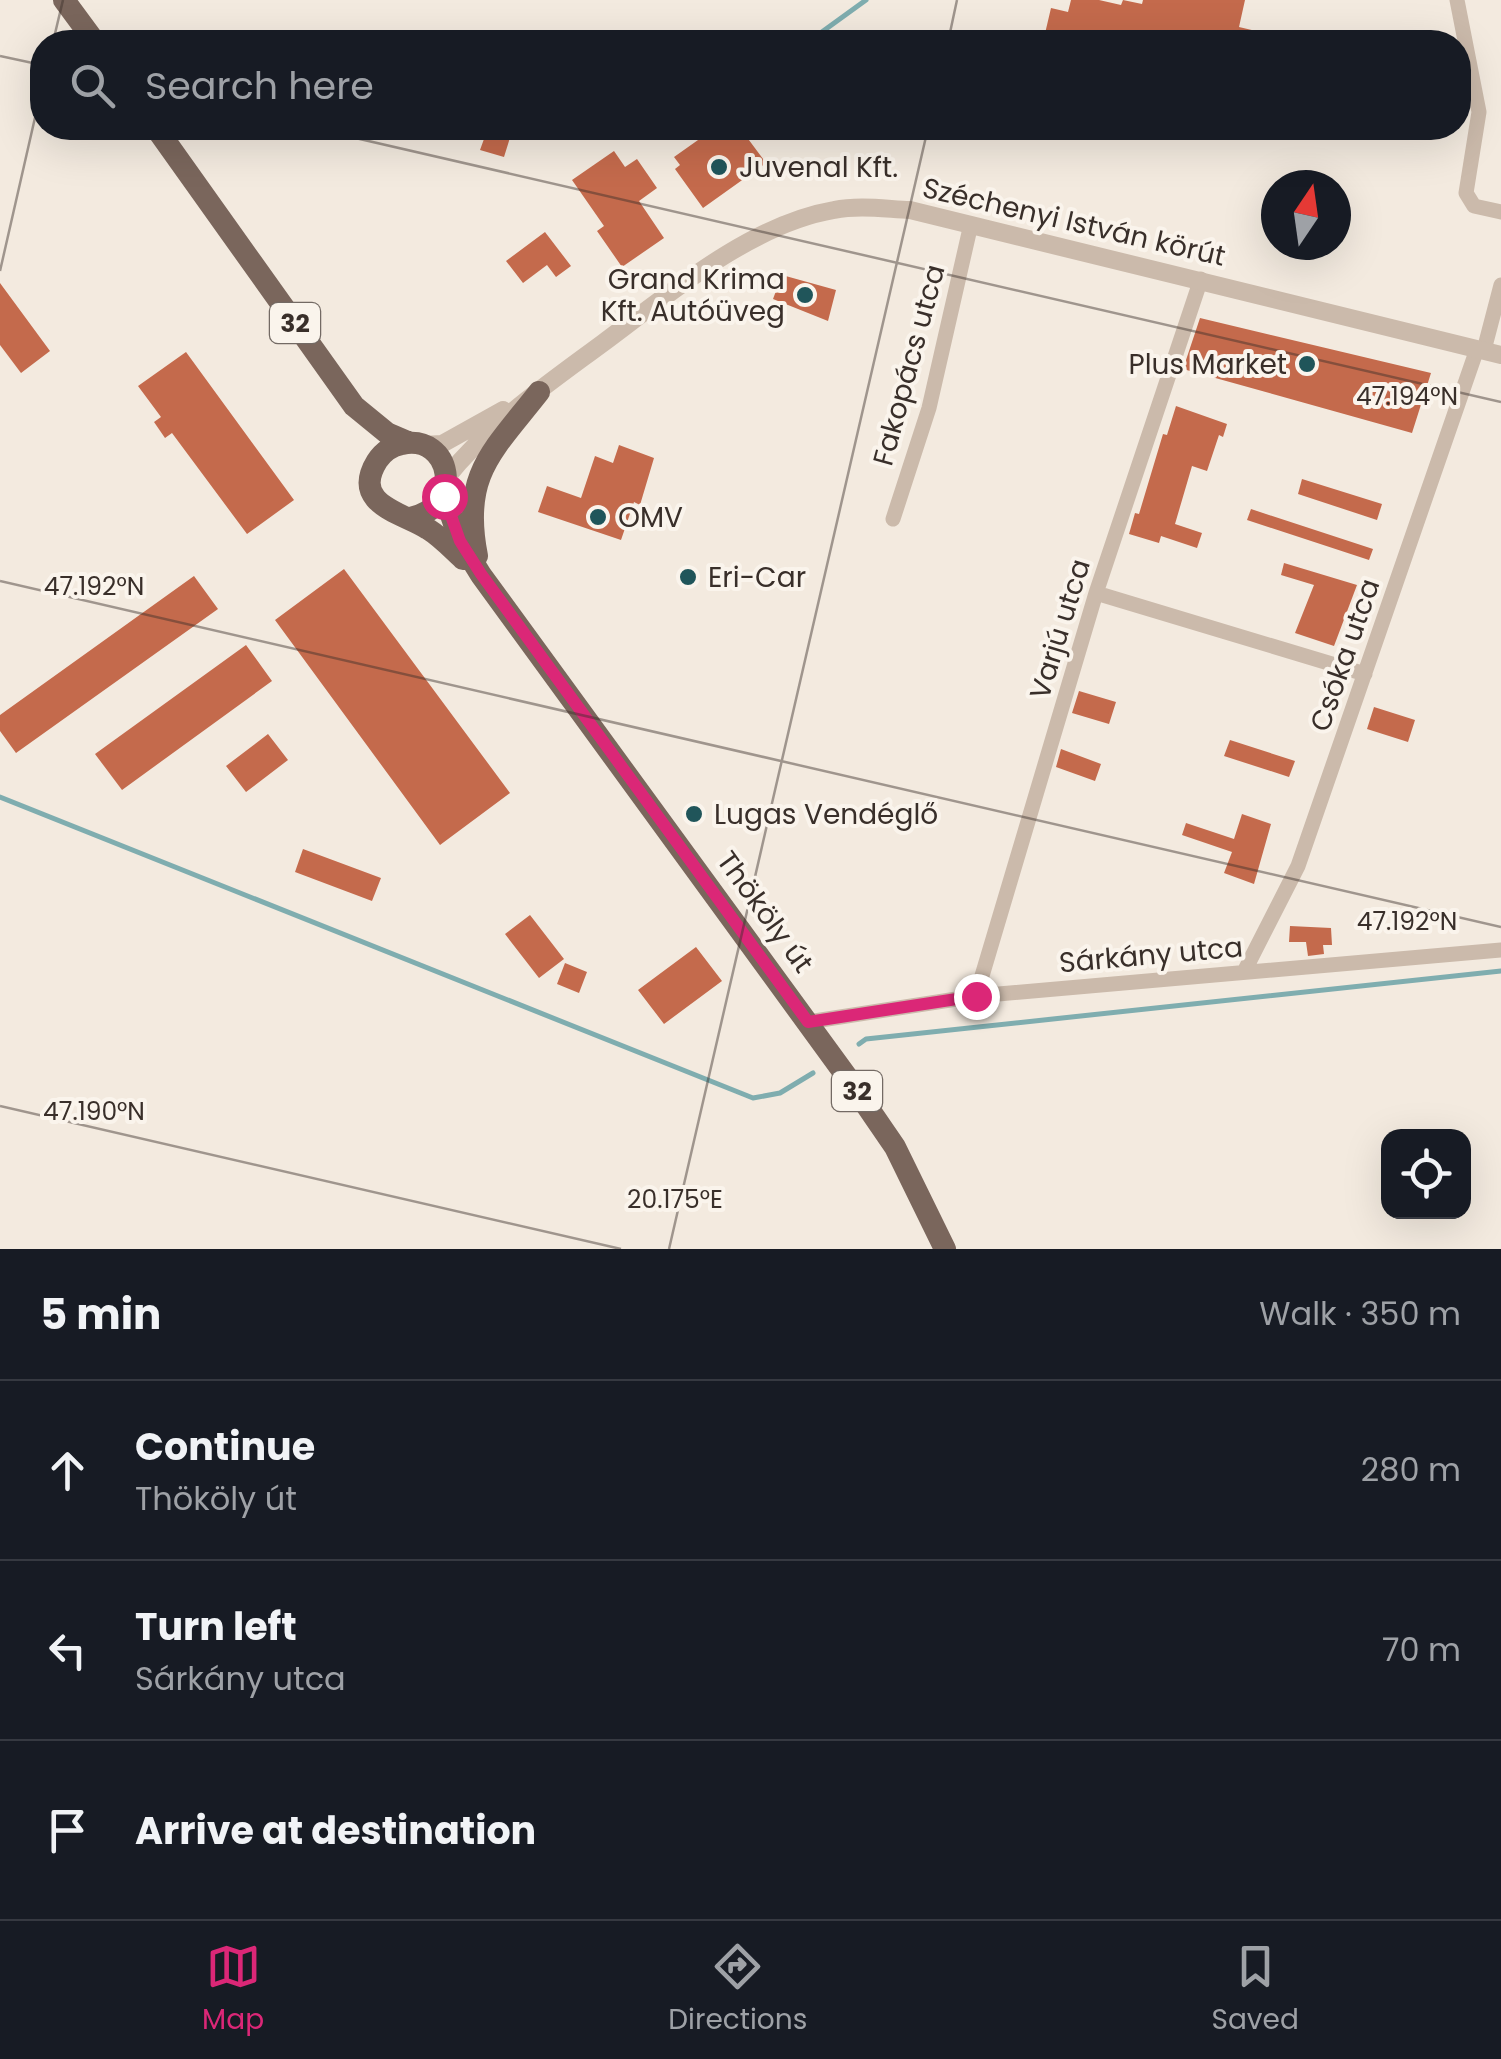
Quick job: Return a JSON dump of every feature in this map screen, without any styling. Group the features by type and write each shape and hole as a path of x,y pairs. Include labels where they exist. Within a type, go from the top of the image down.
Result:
{"main road":[{"path":"64,0 85,30"},
{"name":"32","path":"165,140 354,406 373,468"},
{"path":"481,574 472,524 478,476 492,450 547,386"},
{"name":"32","path":"354,406 387,433 415,444"},
{"path":"373,468 393,446 415,444"},
{"name":"Thököly út","path":"415,444 435,452 460,541 481,574 808,1022 894,1147 944,1249"},
{"name":"Thököly út","path":"373,468 376,498 390,513 410,518 431,531 481,574"},
{"path":"410,518 431,510 446,486"}],"street":[{"path":"1457,0 1463,30"},
{"path":"1471,71 1479,112 1466,192 1474,206 1501,212"},
{"name":"Széchenyi István körút","path":"446,486 495,427 733,251 800,220 833,210 910,210 1487,351"},
{"name":"Fakopács utca","path":"893,519 929,408 971,224"},
{"name":"Varjú utca","path":"976,996 1096,593 1201,280"},
{"name":"Csóka utca","path":"1245,970 1298,866 1365,674 1487,351 1501,284"},
{"name":"Széchenyi István körút","path":"415,444 442,444 547,386"},
{"path":"1096,593 1365,674"},
{"name":"Sárkány utca","path":"808,1022 976,996 1501,950"}],"building":[{"path":"1071,0 1121,5 1123,0 1142,4 1143,0 1245,0 1239,27 1252,30 1046,30 1051,8 1068,12"},
{"path":"484,140 509,140 504,157 480,150"},
{"name":"Juvenal Kft.","path":"698,140 749,140 766,163 703,208 675,169 680,165 674,157"},
{"path":"614,151 625,167 637,159 657,188 639,201 664,238 622,267 597,231 604,226 572,180"},
{"path":"545,232 571,266 556,277 547,265 523,283 506,261"},
{"name":"Grand Krima Kft. Autóüveg","path":"782,275 836,290 828,321 773,299"},
{"path":"0,283 50,351 21,373 0,345"},
{"path":"1200,318 1431,373 1412,433 1183,369"},
{"path":"186,352 294,500 247,534 172,433 165,438 154,422 161,417 138,386"},
{"path":"1176,406 1227,424 1223,437 1219,435 1207,471 1192,466 1175,524 1202,533 1197,548 1161,536 1159,543 1129,534"},
{"path":"619,445 654,458 640,505 634,502 621,540 538,512 547,486 581,498 595,456 613,463"},
{"path":"1302,479 1382,504 1377,520 1298,494"},
{"path":"1251,509 1373,549 1369,560 1247,520"},
{"path":"1284,563 1357,585 1334,646 1295,633 1314,585 1281,575"},
{"path":"344,569 510,793 440,845 275,620"},
{"path":"194,576 218,609 16,753 0,731 0,715"},
{"path":"246,645 272,681 122,790 95,754"},
{"path":"1079,691 1116,702 1109,724 1072,713"},
{"path":"1374,707 1415,720 1408,742 1367,729"},
{"path":"268,734 288,760 246,792 226,766"},
{"path":"1230,740 1295,761 1289,777 1224,756"},
{"path":"1061,749 1101,764 1095,781 1056,767"},
{"path":"1242,814 1271,824 1254,884 1224,873 1232,852 1182,835 1186,823 1234,839"},
{"path":"303,849 381,878 372,901 295,872"},
{"path":"530,915 564,959 539,978 505,934"},
{"path":"1290,926 1331,928 1332,945 1323,945 1324,954 1308,956 1306,942 1289,942"},
{"path":"696,947 722,981 664,1024 638,990"},
{"path":"565,963 587,972 579,993 557,984"}],"waterway":[{"path":"825,30 866,0"},
{"path":"0,797 753,1098 780,1093 813,1073"},
{"path":"859,1044 866,1039 1501,971"}],"place":[{"name":"Juvenal Kft.","path":"719,167"},
{"name":"Grand Krima Kft. Autóüveg","path":"805,295"},
{"name":"Plus Market","path":"1307,364"},
{"name":"OMV","path":"598,517"},
{"name":"Eri-Car","path":"688,577"},
{"name":"Lugas Vendéglő","path":"694,814"}],"route":[{"path":"444,496 460,541 481,574 808,1022 976,996"}]}
